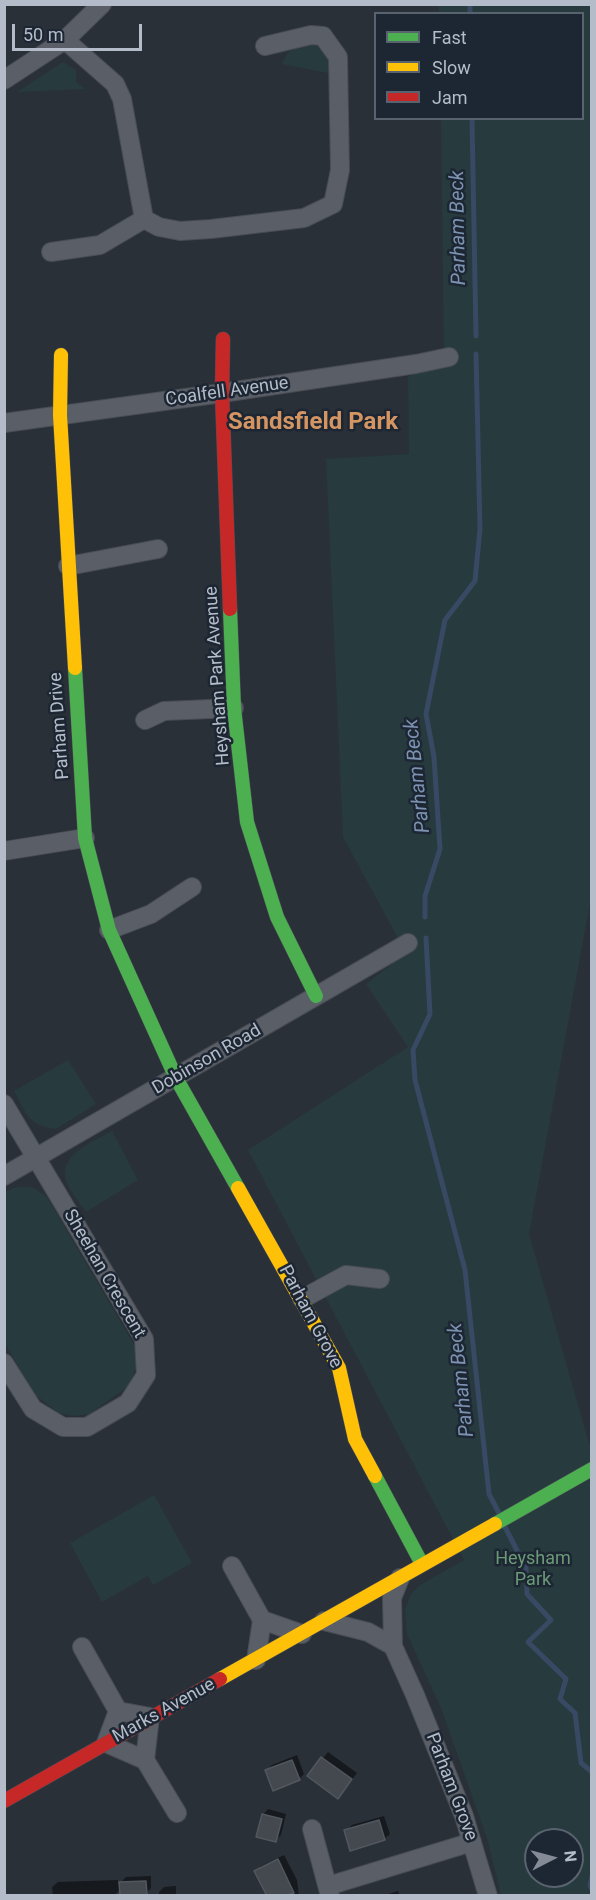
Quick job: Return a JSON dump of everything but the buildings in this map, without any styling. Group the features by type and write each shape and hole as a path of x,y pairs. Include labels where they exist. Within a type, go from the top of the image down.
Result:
{"street":[{"path":"4,80 65,40 102,4"},
{"path":"144,219 159,227 180,231 211,230 304,218 333,204 340,170 338,57 323,36 311,35 265,46"},
{"path":"65,40 115,84 122,99 144,219"},
{"path":"51,252 100,245 144,219"},
{"name":"Heysham Park Avenue","path":"223,339 222,393 234,708 248,822 277,917 315,996"},
{"name":"Parham Drive","path":"61,355 60,415 85,838 109,930 176,1078"},
{"name":"Coalfell Avenue","path":"4,423 222,393 449,357"},
{"path":"68,566 158,549"},
{"path":"145,720 164,711 234,708"},
{"path":"4,851 85,838"},
{"path":"109,930 151,914 192,887"},
{"name":"Dobinson Road","path":"4,1176 408,944"},
{"name":"Parham Grove","path":"176,1078 339,1368 355,1439 422,1564"},
{"name":"Sheehan Crescent","path":"4,1104 144,1339 146,1375 128,1403 87,1426 63,1427 33,1410 4,1363"},
{"path":"302,1299 346,1275 380,1279"},
{"name":"Marks Avenue","path":"4,1801 591,1469"},
{"path":"232,1566 262,1620 256,1660"},
{"name":"Parham Grove","path":"400,1578 392,1598 393,1646 415,1695 472,1842 488,1896"},
{"path":"262,1620 302,1634"},
{"path":"324,1621 368,1632 393,1646"},
{"path":"82,1647 118,1711 106,1743 145,1760 177,1813"},
{"path":"118,1711 150,1717 145,1760"},
{"path":"312,1829 329,1891 472,1842"}],"green space":[{"name":"Heysham Park","path":"439,5 591,5 591,898 529,1234 591,1450 591,1895 501,1895 487,1838 441,1708 407,1634 405,1610 410,1595 420,1585 464,1560 248,1150 408,1047 366,984 406,953 343,837 326,459 409,454 408,377 444,359 441,120 584,120 584,12 439,12"},
{"path":"310,44 321,47 328,59 328,73 282,64 293,49"},
{"path":"63,62 76,70 76,82 86,89 17,92"},
{"path":"68,1060 96,1104 56,1129 39,1125 25,1112 14,1091"},
{"path":"112,1131 138,1180 86,1212 67,1183 65,1173 67,1165 78,1151"},
{"path":"14,1188 34,1188 47,1197 136,1348 138,1362 129,1386 89,1414 74,1416 59,1413 35,1395 5,1343 4,1193"},
{"path":"154,1495 192,1563 153,1585 148,1576 102,1602 70,1543"}],"waterway":[{"name":"Parham Beck","path":"470,4 470,12"},
{"name":"Parham Beck","path":"472,120 476,336"},
{"name":"Parham Beck","path":"425,917 425,896 440,849 434,757 426,714 445,620 475,581 480,529 476,354"},
{"name":"Parham Beck","path":"426,938 430,1014 413,1050 415,1080 465,1270 489,1494 499,1513"},
{"name":"Parham Beck","path":"505,1527 526,1568 527,1594 551,1620 528,1642 566,1679 560,1699 575,1713 581,1763 592,1772"},
{"name":"Parham Beck","path":"592,1876 590,1885 592,1890"}],"traffic: fast":[{"path":"230,609 234,708 247,822 277,917 316,996"},
{"path":"75,668 85,838 109,930 176,1078 238,1188"},
{"path":"495,1524 592,1469"},
{"path":"375,1476 422,1564"}],"traffic: slow":[{"path":"61,355 60,415 75,668"},
{"path":"238,1188 339,1368 355,1439 375,1476"},
{"path":"220,1679 495,1524"}],"traffic: jam":[{"path":"223,339 222,393 230,609"},
{"path":"4,1801 220,1679"}],"district":[{"name":"Sandsfield Park","path":"313,423"}]}
